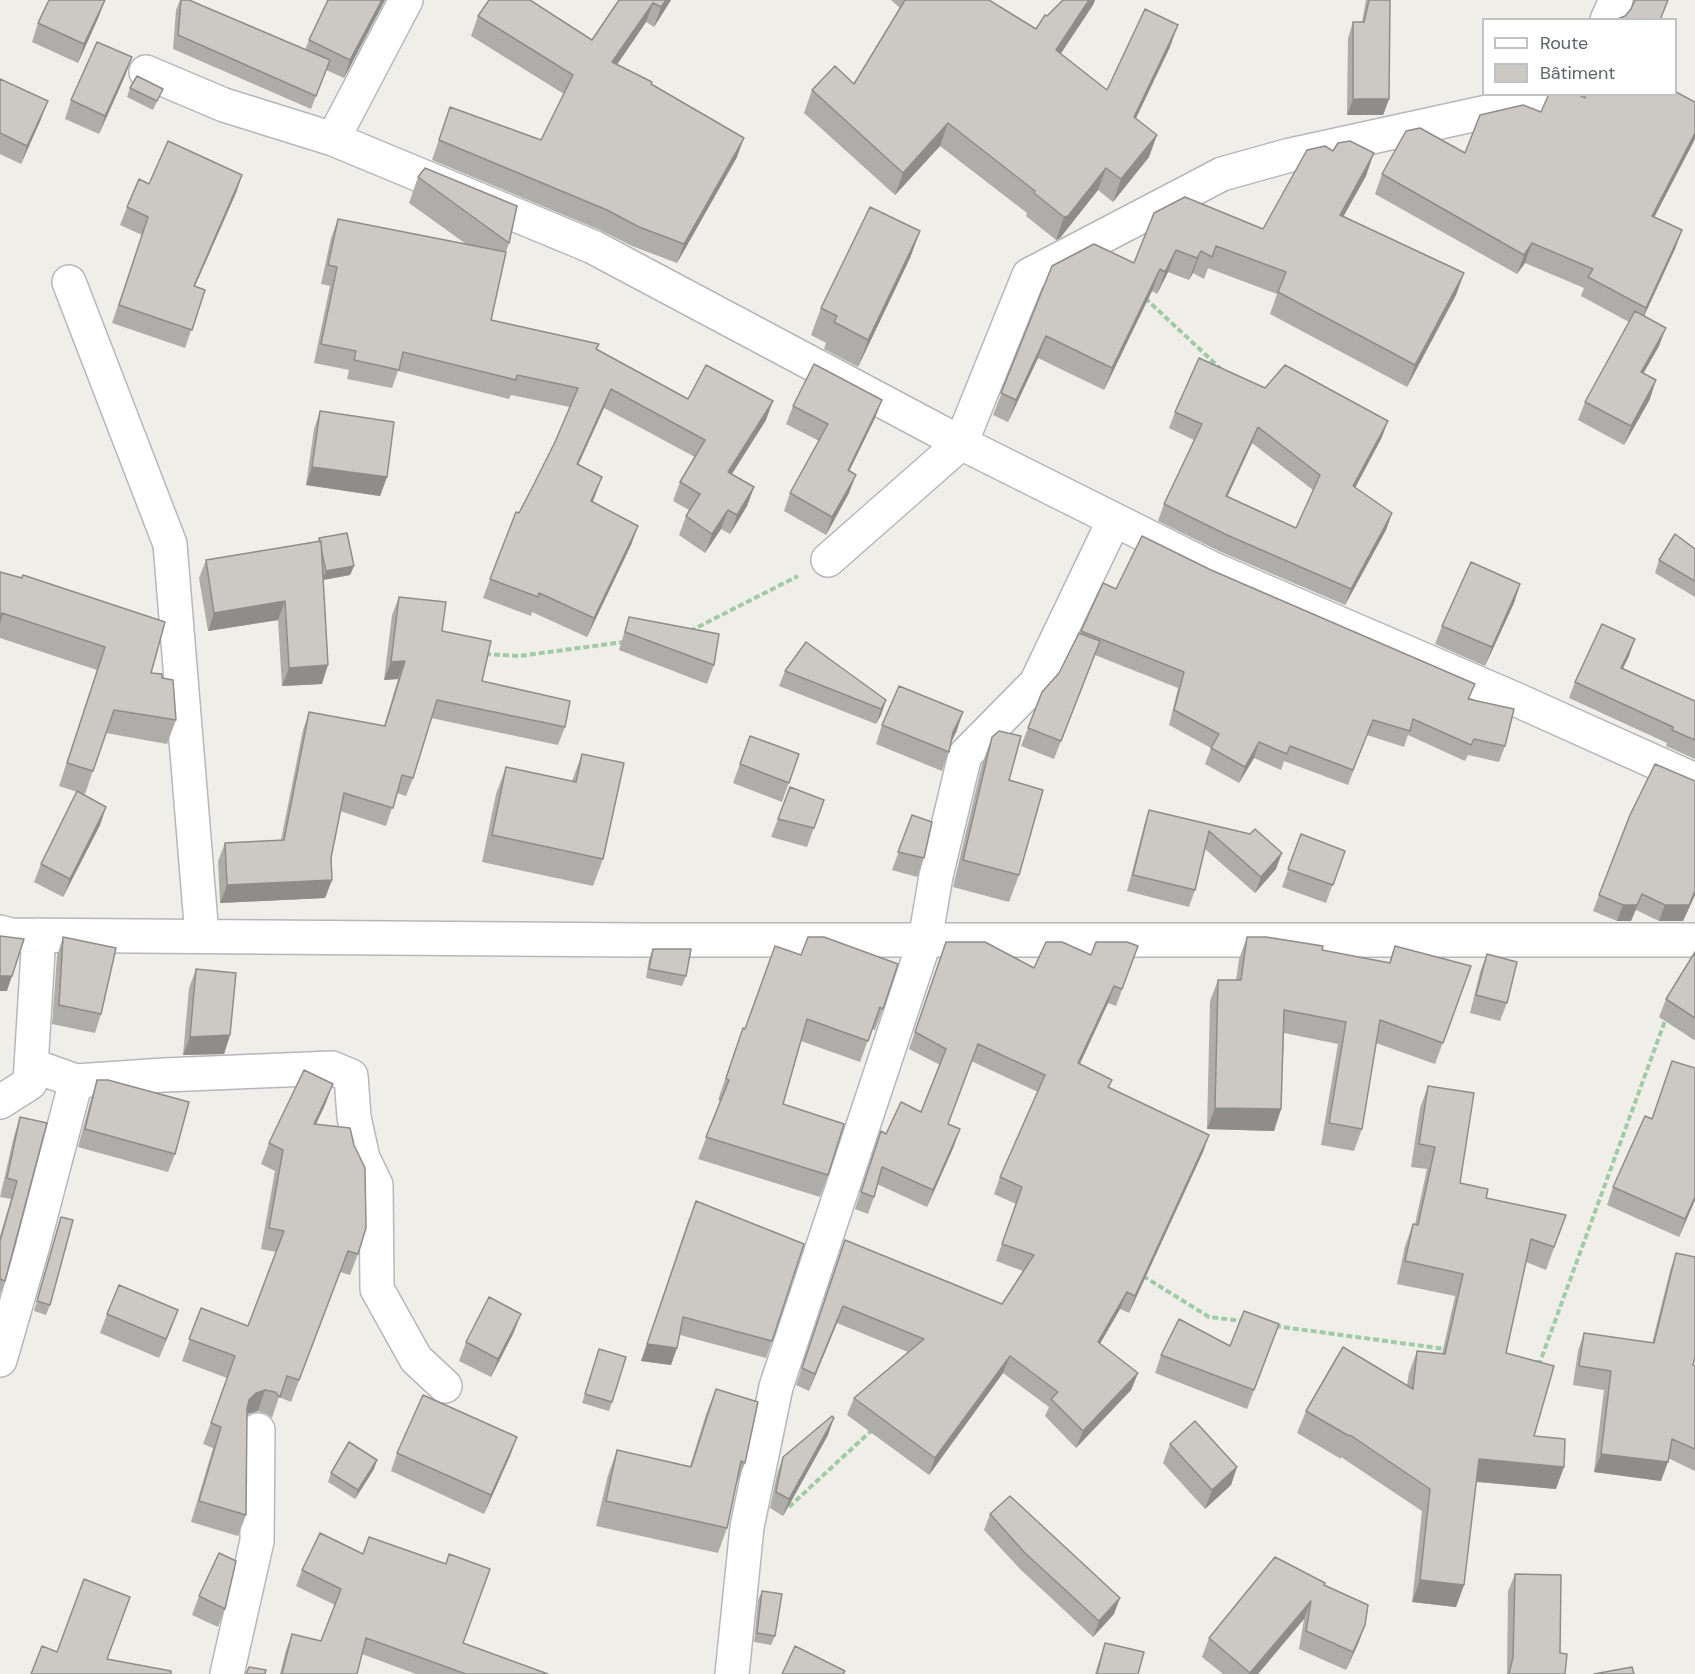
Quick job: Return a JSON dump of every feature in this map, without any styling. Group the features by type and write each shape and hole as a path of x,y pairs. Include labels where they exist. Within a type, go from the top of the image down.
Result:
{"street":[{"path":"333,139 406,0"},
{"path":"1609,18 1616,0"},
{"path":"146,72 224,105 333,139 593,247 961,443 1213,569 1515,699 1695,780"},
{"path":"828,560 961,443 1029,275 1222,174 1290,155 1514,106 1538,96"},
{"path":"69,282 170,544 202,936"},
{"path":"732,1674 747,1527 776,1387 925,940 936,876 965,755 1036,683 1113,520"},
{"path":"0,932 11,935 925,940 1695,940"},
{"path":"0,1102 30,1083 39,935"},
{"path":"31,1065 76,1081 332,1068 351,1076 354,1117 363,1158 376,1185 377,1289 416,1359 446,1386"},
{"path":"0,1360 33,1248 76,1081"},
{"path":"227,1674 257,1541 258,1430"}],"path":[{"path":"1139,292 1226,373"},
{"path":"687,633 828,560"},
{"path":"484,654 519,656 631,640"},
{"path":"1528,1360 1540,1362 1666,1018"},
{"path":"1139,1274 1209,1317 1244,1322"},
{"path":"1268,1325 1445,1349"},
{"path":"788,1508 873,1428"}],"building":[{"path":"49,0 105,0 84,44 38,23"},
{"path":"181,0 189,0 330,60 316,96 178,35"},
{"path":"328,0 382,0 350,60 309,40"},
{"path":"489,0 530,0 592,40 619,0 666,0 661,7 653,3 612,62 652,82 651,84 744,138 684,244 639,227 607,210 439,140 450,107 541,140 573,75 478,16"},
{"path":"905,0 989,0 1036,29 1045,15 1047,16 1063,0 1089,0 1056,50 1107,90 1145,9 1178,25 1134,117 1157,135 1121,179 1106,168 1068,216 1064,217 1034,193 1035,191 948,123 903,173 812,90 835,66 854,84"},
{"path":"1369,0 1390,0 1389,99 1353,99 1353,22 1364,22"},
{"path":"1635,0 1668,0 1661,18 1620,18 1631,9"},
{"path":"97,42 132,57 105,116 71,100"},
{"path":"137,76 163,89 157,101 130,88"},
{"path":"0,79 48,101 27,146 0,133"},
{"path":"1677,93 1695,102 1695,133 1652,216 1682,230 1646,308 1588,277 1593,269 1532,243 1524,255 1382,174 1406,131 1420,128 1465,153 1480,115 1523,105 1541,112 1548,96 1585,98 1586,96 1677,96"},
{"path":"168,141 242,175 194,286 205,290 192,330 119,305 148,217 127,207 139,179 149,184"},
{"path":"1350,141 1374,153 1340,215 1464,273 1415,365 1278,292 1286,272 1216,246 1212,257 1201,251 1197,258 1176,250 1165,272 1160,269 1112,368 1046,336 1016,400 1001,393 1052,266 1094,244 1134,263 1154,213 1185,197 1263,229 1307,150 1325,146 1333,151 1338,143"},
{"path":"425,168 517,206 509,243 418,177"},
{"path":"870,207 920,231 868,340 834,322 837,316 821,308"},
{"path":"338,219 506,252 491,320 599,344 596,349 688,399 706,365 773,401 728,472 754,487 737,515 728,510 712,534 686,516 700,494 680,482 705,440 611,389 577,464 602,477 591,501 638,526 594,618 539,593 538,597 490,579 516,512 519,513 555,442 578,388 517,375 516,380 403,352 399,370 354,360 356,351 321,344 337,267 328,265"},
{"path":"1635,311 1666,328 1641,372 1656,380 1631,426 1585,402"},
{"path":"1199,358 1265,388 1285,365 1388,421 1353,486 1392,513 1351,589 1227,535 1164,504 1202,424 1175,412","holes":["1258,427 1320,475 1296,528 1226,496"]},
{"path":"814,364 882,400 848,470 856,475 832,517 790,493 828,424 793,406"},
{"path":"320,411 394,422 387,477 312,467"},
{"path":"347,533 354,566 326,571 319,538"},
{"path":"1675,534 1695,549 1695,581 1659,560"},
{"path":"1142,536 1211,570 1475,684 1468,699 1514,709 1505,746 1474,739 1471,745 1413,719 1410,731 1373,720 1353,770 1290,746 1287,754 1259,742 1245,767 1211,748 1219,734 1174,710 1184,672 1081,631 1103,583 1116,589"},
{"path":"321,541 328,665 289,668 285,601 214,613 206,560"},
{"path":"1471,562 1520,584 1492,647 1442,626"},
{"path":"0,572 22,578 23,575 165,622 151,673 162,674 162,678 173,680 176,720 114,710 93,771 67,763 105,647 2,613 0,622"},
{"path":"399,597 446,602 442,631 491,641 482,681 570,701 565,727 437,700 413,778 402,775 393,808 344,793 331,858 332,880 227,885 225,843 284,840 309,712 385,726 405,661 391,662"},
{"path":"629,617 719,634 714,665 625,632"},
{"path":"1602,624 1635,639 1621,668 1695,701 1695,740 1672,730 1673,727 1575,682"},
{"path":"1079,633 1100,641 1061,741 1028,728 1042,692 1059,673"},
{"path":"806,642 886,700 881,709 785,671"},
{"path":"899,686 963,712 953,732 949,752 882,725"},
{"path":"999,731 1021,736 1009,780 1043,790 1019,875 963,860 992,737"},
{"path":"750,736 799,754 789,783 740,764"},
{"path":"582,754 624,763 603,859 492,835 506,767 576,782"},
{"path":"1655,764 1695,781 1695,891 1689,905 1665,905 1642,894 1637,905 1623,905 1599,895 1630,815"},
{"path":"790,787 824,800 814,828 778,819"},
{"path":"77,791 106,807 70,879 41,864"},
{"path":"1149,810 1250,834 1255,829 1282,853 1261,877 1209,831 1195,890 1133,875"},
{"path":"912,815 932,822 924,858 898,852"},
{"path":"1301,834 1345,851 1333,885 1288,869"},
{"path":"0,936 24,939 12,976 0,976"},
{"path":"63,937 116,948 101,1014 59,1005"},
{"path":"808,937 824,937 898,964 883,1009 880,1007 868,1041 807,1019 783,1104 844,1124 828,1175 706,1137 729,1080 726,1078 743,1028 745,1029 775,946 801,955"},
{"path":"1247,937 1266,937 1323,946 1322,950 1390,963 1395,946 1471,966 1443,1043 1380,1020 1362,1129 1329,1123 1346,1022 1284,1010 1281,1109 1215,1108 1218,980 1241,980"},
{"path":"946,942 985,942 1034,968 1046,942 1062,942 1091,955 1096,942 1127,942 1138,946 1122,989 1114,986 1078,1063 1112,1080 1108,1087 1209,1135 1135,1296 1127,1292 1098,1342 1138,1373 1083,1431 1051,1399 1058,1392 1010,1356 935,1458 854,1398 924,1339 843,1306 815,1374 802,1368 845,1240 1002,1304 1034,1255 1002,1244 1022,1187 1000,1177 1045,1075 978,1044 948,1124 960,1129 933,1190 882,1167 874,1197 861,1192 881,1131 886,1134 901,1102 921,1112 946,1049 915,1032"},
{"path":"653,949 691,949 686,976 649,969"},
{"path":"1695,952 1695,1018 1666,999"},
{"path":"1487,954 1517,962 1507,1003 1476,995"},
{"path":"196,969 236,973 230,1035 190,1037"},
{"path":"1672,1061 1695,1068 1695,1197 1685,1219 1613,1187 1645,1116 1652,1119"},
{"path":"304,1070 333,1084 314,1124 350,1128 354,1145 365,1168 366,1228 358,1254 348,1251 299,1380 287,1376 280,1397 275,1392 265,1390 256,1393 249,1400 246,1515 199,1501 221,1427 211,1423 235,1356 189,1339 201,1308 248,1326 284,1231 269,1228 283,1150 269,1143"},
{"path":"97,1080 108,1080 189,1102 175,1154 85,1129"},
{"path":"1428,1086 1474,1093 1460,1183 1488,1189 1486,1198 1566,1215 1554,1247 1531,1239 1506,1353 1554,1366 1534,1436 1565,1439 1564,1467 1479,1459 1464,1585 1420,1580 1430,1489 1350,1435 1306,1411 1343,1347 1413,1389 1417,1351 1445,1354 1463,1274 1405,1261 1413,1224 1418,1225 1435,1147 1419,1144"},
{"path":"20,1117 47,1123 5,1281 0,1279 0,1241 17,1181 7,1178"},
{"path":"696,1201 804,1244 772,1341 683,1317 677,1348 647,1344"},
{"path":"61,1217 73,1220 50,1305 37,1301"},
{"path":"1676,1253 1695,1257 1695,1357 1693,1365 1695,1366 1695,1449 1672,1439 1668,1462 1601,1454 1611,1371 1579,1366 1584,1333 1654,1343"},
{"path":"119,1285 178,1310 166,1339 107,1314"},
{"path":"489,1297 521,1314 498,1359 466,1342"},
{"path":"1244,1311 1279,1324 1254,1390 1161,1355 1179,1319 1230,1346"},
{"path":"599,1349 626,1357 612,1402 585,1394"},
{"path":"716,1389 758,1402 745,1463 741,1461 727,1528 606,1501 617,1450 691,1467"},
{"path":"423,1395 517,1437 491,1495 397,1453"},
{"path":"832,1416 834,1418 789,1499 776,1492 783,1457"},
{"path":"1195,1421 1237,1467 1212,1490 1170,1444"},
{"path":"349,1442 377,1460 358,1490 331,1473"},
{"path":"1010,1496 1120,1598 1099,1621 1025,1553 990,1514"},
{"path":"320,1533 363,1554 369,1537 446,1564 449,1554 490,1569 463,1643 548,1674 466,1674 366,1638 357,1674 282,1674 292,1634 321,1641 341,1589 302,1570"},
{"path":"219,1553 236,1561 225,1609 199,1596"},
{"path":"1275,1557 1325,1583 1324,1585 1368,1605 1365,1625 1353,1652 1306,1631 1311,1601 1250,1673 1209,1638"},
{"path":"1515,1574 1561,1575 1560,1653 1567,1654 1565,1674 1509,1674 1513,1657"},
{"path":"84,1579 130,1597 107,1659 171,1671 171,1674 31,1674 42,1646 57,1652"},
{"path":"762,1591 782,1594 775,1636 757,1633"},
{"path":"1105,1643 1144,1652 1138,1674 1097,1674"},
{"path":"795,1646 845,1671 843,1674 782,1674"},
{"path":"249,1667 266,1670 265,1674 246,1674"},
{"path":"1632,1667 1634,1674 1594,1674"}]}
